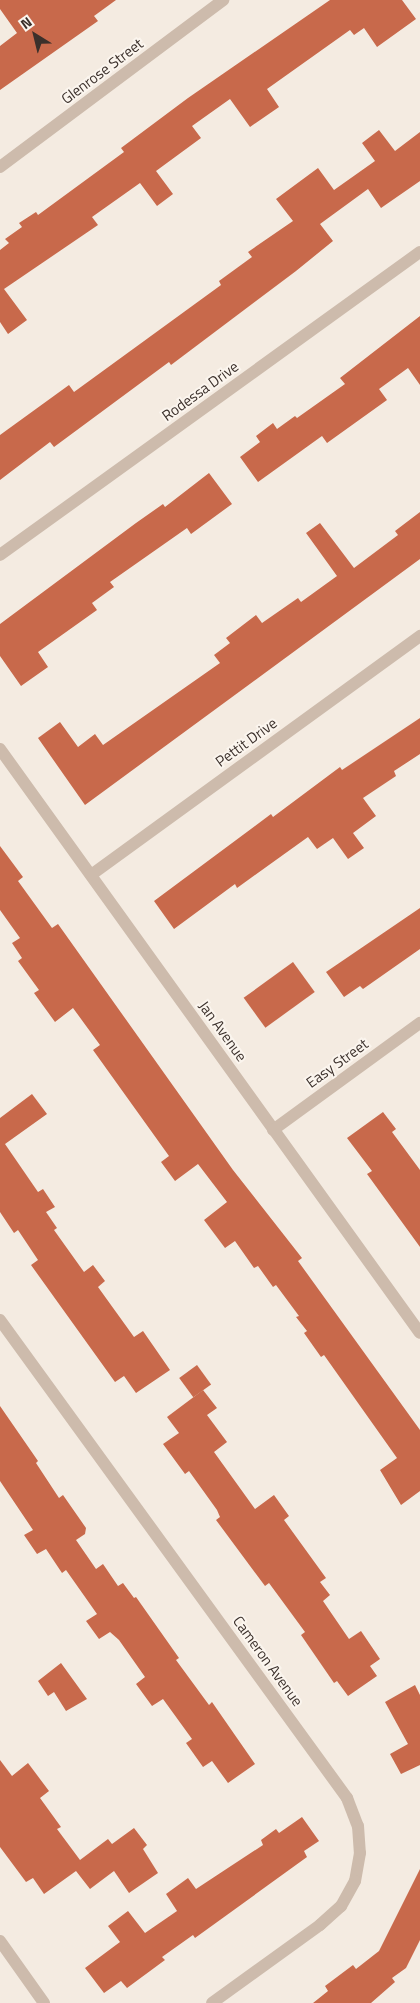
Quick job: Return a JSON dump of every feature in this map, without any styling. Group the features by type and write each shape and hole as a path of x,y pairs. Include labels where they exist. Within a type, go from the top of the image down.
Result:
{"street":[{"name":"Glenrose Street","path":"0,167 223,0"},
{"name":"Rodessa Drive","path":"0,556 420,252"},
{"name":"Pettit Drive","path":"91,875 420,636"},
{"name":"Jan Avenue","path":"0,748 420,1333"},
{"name":"Easy Street","path":"274,1130 420,1023"},
{"name":"Cameron Avenue","path":"0,1320 347,1798 358,1826 360,1853 354,1881 340,1906 320,1926 212,2003"},
{"path":"0,1942 44,2003"}],"building":[{"path":"0,0 116,0 94,16 98,21 0,90 0,46 17,33 0,9"},
{"path":"330,0 402,0 416,19 377,47 364,28 354,35 350,30 267,89 279,107 250,127 230,99 192,126 201,138 156,171 173,194 157,206 140,183 92,217 98,225 4,289 27,320 8,334 0,322 0,250 9,243 5,239 22,227 19,223 36,212 38,215 124,152 121,148 188,98"},
{"path":"379,130 395,151 420,132 420,181 381,208 368,189 320,224 333,241 296,271 171,365 169,362 54,447 50,442 0,480 0,435 69,385 74,392 221,285 219,281 252,257 248,252 293,221 276,199 318,168 334,190 375,161 362,143"},
{"path":"420,316 420,385 408,368 379,389 387,400 327,443 322,436 258,482 240,457 260,442 256,436 273,423 277,429 295,416 297,418 345,384 340,378"},
{"path":"209,473 232,504 191,534 187,528 110,582 114,587 92,603 97,610 38,652 48,667 21,686 0,656 0,624 136,523 163,504 165,507"},
{"path":"420,512 420,559 85,805 38,738 60,722 78,747 95,734 103,745 220,663 214,655 230,643 226,638 256,615 262,623 298,598 301,602 337,576 306,533 320,523 354,568 398,535 395,531"},
{"path":"420,718 420,754 394,771 396,776 363,798 376,816 353,833 364,848 348,859 333,838 317,849 308,837 237,888 235,884 174,929 154,901 271,814 273,817 340,767 342,770"},
{"path":"0,846 23,877 18,881 52,928 58,924 233,1170 302,1258 298,1261 420,1430 420,1491 401,1505 380,1470 397,1458 324,1355 321,1357 304,1333 307,1331 296,1317 299,1316 276,1285 273,1287 258,1266 254,1268 235,1241 225,1248 204,1220 227,1202 198,1164 175,1181 161,1162 169,1156 93,1050 100,1045 73,1008 55,1022 34,993 39,990 18,961 22,958 12,943 20,938 0,910"},
{"path":"420,908 420,949 363,989 360,986 344,997 326,972"},
{"path":"293,962 315,992 265,1028 244,998"},
{"path":"32,1094 47,1114 5,1144 38,1192 43,1189 55,1207 46,1212 57,1228 54,1230 84,1272 93,1265 105,1281 98,1287 134,1337 143,1331 170,1370 136,1393 124,1376 115,1382 31,1265 38,1260 18,1230 14,1233 0,1212 0,1118"},
{"path":"383,1112 396,1129 392,1132 420,1170 420,1247 367,1174 372,1171 347,1138"},
{"path":"197,1365 211,1384 193,1397 179,1378"},
{"path":"203,1390 217,1408 207,1415 227,1442 214,1452 255,1509 274,1495 289,1516 284,1520 326,1578 320,1582 330,1595 323,1601 349,1639 361,1631 380,1659 370,1666 377,1676 348,1696 337,1681 334,1683 301,1635 305,1632 269,1583 265,1586 216,1520 220,1517 217,1510 189,1471 185,1474 163,1444 179,1433 167,1417"},
{"path":"0,1406 38,1461 36,1463 59,1498 63,1495 86,1528 85,1534 76,1540 96,1569 103,1564 118,1586 123,1583 134,1598 136,1597 179,1658 176,1660 209,1705 212,1702 255,1764 228,1783 212,1761 203,1767 186,1743 192,1739 163,1699 152,1706 136,1684 145,1677 119,1640 110,1632 99,1639 86,1621 97,1614 66,1570 62,1573 46,1549 37,1554 24,1535 33,1530 0,1481"},
{"path":"61,1663 87,1699 66,1711 54,1692 48,1696 38,1681"},
{"path":"415,1685 420,1695 420,1765 401,1774 390,1754 408,1744 385,1702"},
{"path":"0,1760 12,1776 28,1763 49,1791 40,1798 61,1827 57,1829 80,1860 108,1839 112,1844 134,1828 147,1845 143,1849 158,1873 129,1893 114,1871 90,1889 76,1871 44,1894 33,1878 26,1882 0,1847"},
{"path":"302,1817 319,1841 304,1851 307,1857 195,1938 193,1935 162,1957 165,1960 127,1988 121,1981 104,1993 85,1968 120,1942 108,1926 128,1911 145,1933 177,1911 166,1894 188,1878 196,1889 263,1845 261,1840 276,1829 279,1833"},
{"path":"420,1869 420,1940 406,1968 392,1978 395,1982 371,2003 313,2003 328,1991 325,1986 353,1965 356,1969 379,1951"}]}
